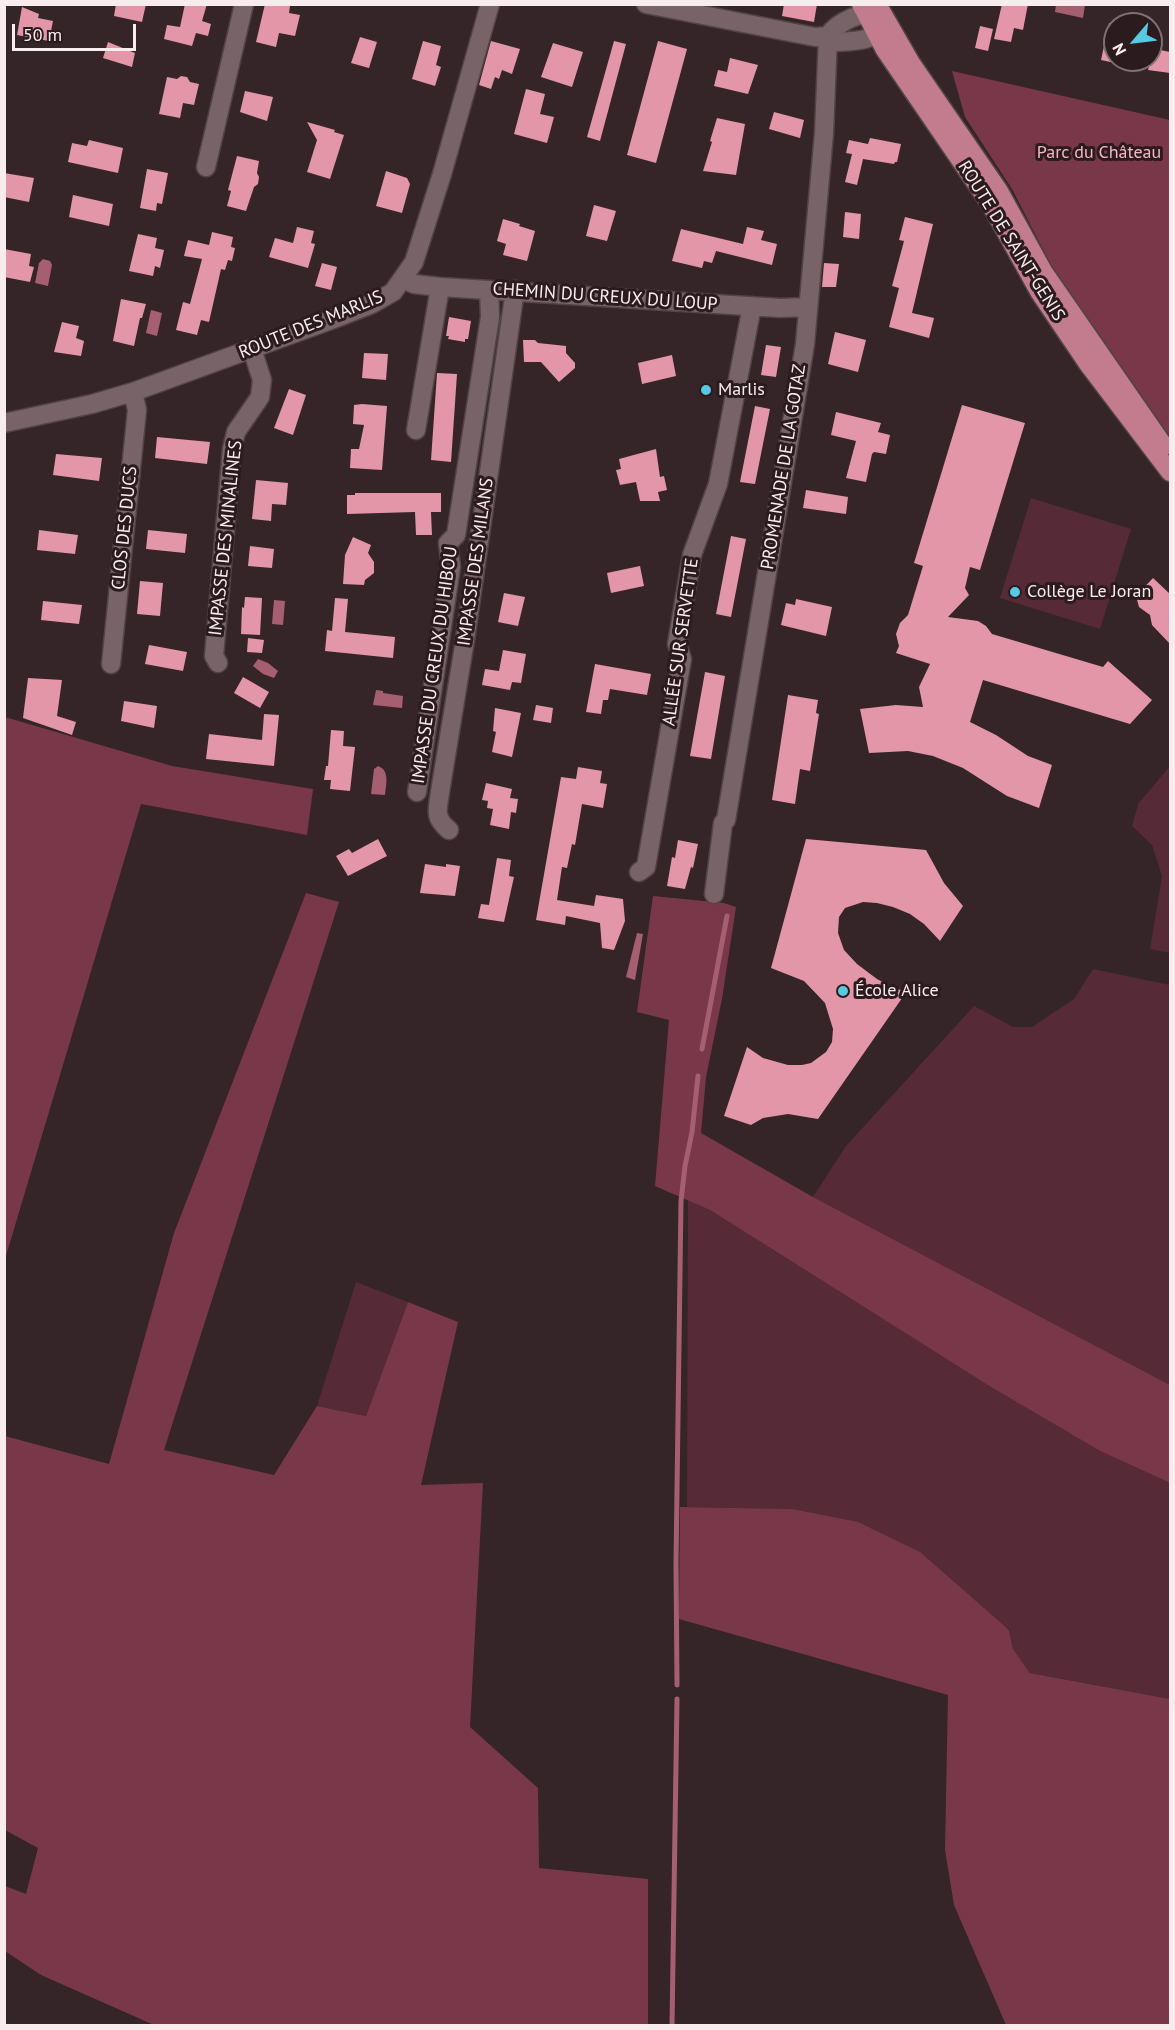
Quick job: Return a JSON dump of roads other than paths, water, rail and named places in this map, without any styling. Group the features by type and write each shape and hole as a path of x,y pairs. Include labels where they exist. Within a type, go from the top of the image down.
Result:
{"main road":[{"name":"ROUTE DE SAINT-GENIS","path":"874,16 911,63 999,191 1042,271 1170,454"},
{"name":"ROUTE DE SAINT-GENIS","path":"874,16 991,205 1040,293 1088,364 1170,472"}],"street":[{"path":"206,167 244,4"},
{"name":"ROUTE DES MARLIS","path":"4,423 92,404 132,392 372,304 393,292 414,262 442,174 490,4"},
{"path":"646,4 806,36 828,36 833,28 874,16"},
{"name":"PROMENADE DE LA GOTAZ","path":"714,894 723,823 726,820 805,344 824,133 828,36"},
{"name":"CHEMIN DU CREUX DU LOUP","path":"403,279 414,284 440,287 808,308"},
{"path":"416,430 440,287"},
{"name":"IMPASSE DU CREUX DU HIBOU","path":"417,792 451,567 448,543 456,535 490,317 489,290"},
{"name":"IMPASSE DES MILANS","path":"449,830 440,822 437,814 465,640 515,290"},
{"name":"ALLÉE SUR SERVETTE","path":"639,872 646,867 682,659 677,644 692,555 718,484 752,306"},
{"name":"IMPASSE DES MINALINES","path":"218,663 214,656 232,449 236,432 260,397 262,380 252,349"},
{"name":"CLOS DES DUCS","path":"111,664 137,410 132,392"}],"waterway":[{"path":"702,1049 727,916"},
{"path":"677,1685 676,1562 681,1201 698,1076"},
{"path":"672,2026 677,1699"}],"place":[{"name":"Marlis","path":"706,390"},
{"name":"Collège Le Joran","path":"1015,592"},
{"name":"École Alice","path":"843,991"}],"park label":[{"name":"Parc du Château","path":"1099,153"}]}
